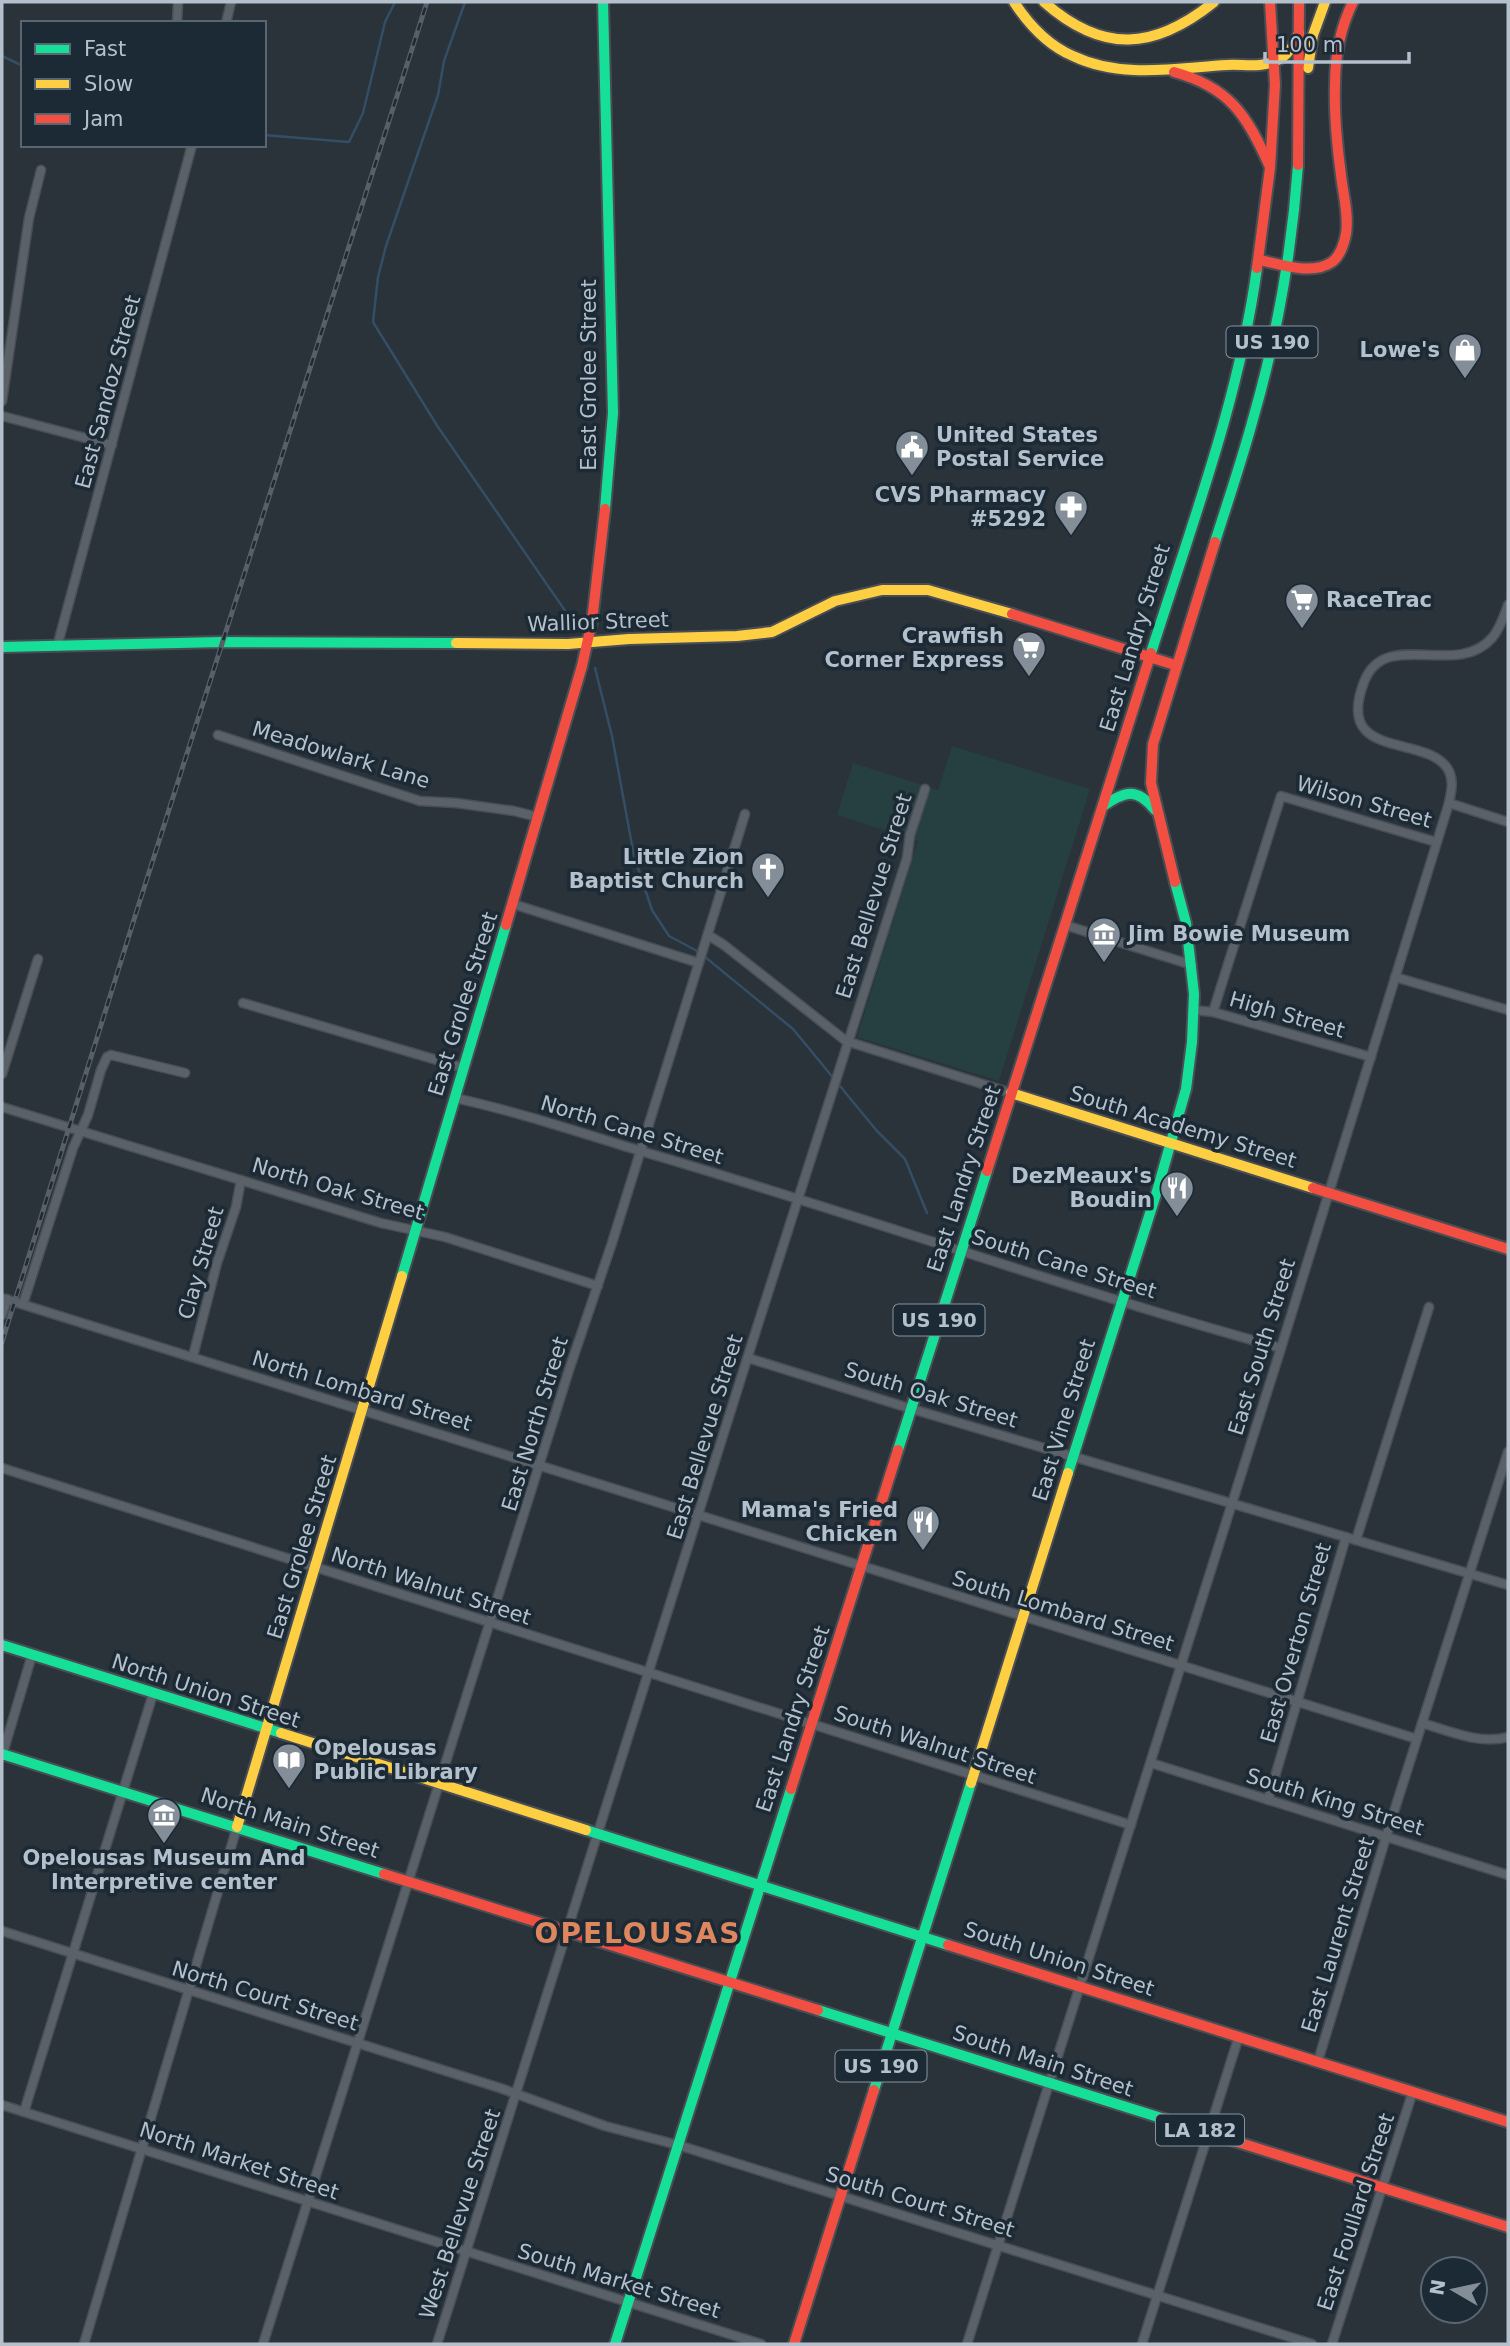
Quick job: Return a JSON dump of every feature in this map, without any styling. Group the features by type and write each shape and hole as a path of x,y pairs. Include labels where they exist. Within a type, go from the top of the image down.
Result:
{"main road":[{"name":"East Grolee Street","path":"237,1827 513,904 588,642 608,481 613,413 603,2"},
{"path":"1014,2 1028,24 1052,45 1080,60 1111,68 1162,70 1274,63 1292,49 1301,28"},
{"path":"1044,2 1056,15 1080,31 1122,40 1157,36 1185,25 1214,2"},
{"name":"US 190","path":"1259,260 1274,122 1270,2"},
{"name":"US 190","path":"1287,265 1295,204 1301,111 1299,2"},
{"path":"1301,111 1313,35 1325,2"},
{"path":"1259,260 1318,268 1329,264 1343,246 1346,223 1337,141 1336,58 1342,23 1353,2"},
{"path":"1162,70 1188,75 1229,98 1244,114 1257,135 1270,168"},
{"name":"East Landry Street","path":"678,2145 1228,408 1243,348 1259,260"},
{"name":"East Vine Street","path":"840,2196 1171,1143 1190,1066 1192,965 1183,912 1151,783 1153,744 1175,665 1254,417 1267,369 1287,265"},
{"name":"Wallior Street","path":"2,647 222,642 568,644 761,635 784,627 835,601 858,594 906,589 928,590 962,598 1175,665"},
{"path":"1103,806 1120,796 1135,793 1148,799 1156,811"},
{"name":"South Academy Street","path":"1011,1093 1508,1249"},
{"name":"North Union Street","path":"2,1645 598,1835"},
{"name":"North Main Street","path":"2,1755 567,1932"},
{"name":"South Union Street","path":"598,1835 1508,2122"},
{"name":"South Main Street","path":"567,1932 1508,2227"},
{"name":"US 190","path":"615,2344 678,2145"},
{"name":"US 190","path":"794,2344 840,2196"}],"street":[{"path":"177,21 178,2"},
{"path":"226,21 231,2"},
{"name":"East Sandoz Street","path":"57,647 191,147"},
{"path":"2,401 29,218 41,170"},
{"path":"2,416 112,445"},
{"name":"East South Street","path":"967,2344 1081,1987 1449,803 1452,785 1449,771 1441,762 1430,756 1373,737 1360,717 1358,704 1361,692 1369,670 1391,656 1403,654 1450,657 1474,652 1493,637 1508,605"},
{"name":"Meadowlark Lane","path":"218,735 420,801 467,804 538,817"},
{"name":"East Bellevue Street","path":"517,2095 846,1041 907,858 910,835 925,789"},
{"name":"Wilson Street","path":"1213,1012 1281,796 1436,842"},
{"path":"1449,803 1508,822"},
{"name":"East North Street","path":"263,2344 745,814"},
{"path":"513,904 700,961"},
{"path":"1065,925 1192,965"},
{"path":"708,935 846,1041"},
{"path":"2,1074 38,959"},
{"path":"1395,977 1508,1010"},
{"path":"243,1003 464,1068"},
{"name":"High Street","path":"1193,1010 1213,1012 1371,1057"},
{"name":"South Academy Street","path":"846,1041 1011,1093"},
{"path":"2,1315 12,1301 88,1115 107,1057 111,1055 128,1058 185,1073"},
{"name":"North Cane Street","path":"455,1098 493,1106 797,1198"},
{"name":"North Oak Street","path":"2,1107 381,1223 416,1230 512,1258 597,1286"},
{"name":"Clay Street","path":"192,1356 217,1263 236,1207 241,1180"},
{"name":"South Cane Street","path":"797,1198 1280,1348"},
{"name":"North Lombard Street","path":"12,1301 699,1515"},
{"name":"East Overton Street","path":"1356,1540 1429,1307"},
{"name":"South Oak Street","path":"748,1358 1356,1540"},
{"path":"1508,1452 1422,1723 1481,1740 1493,1741 1508,1737"},
{"name":"North Walnut Street","path":"2,1468 649,1673"},
{"name":"South Lombard Street","path":"699,1515 1417,1739"},
{"name":"East Overton Street","path":"1268,1800 1346,1537"},
{"path":"1356,1540 1508,1585"},
{"path":"2,1755 32,1655"},
{"name":"South Walnut Street","path":"649,1673 1131,1825"},
{"path":"24,2112 153,1694"},
{"name":"East Laurent Street","path":"1318,2061 1422,1723"},
{"name":"South King Street","path":"1150,1763 1508,1875"},
{"name":"East Grolee Street","path":"84,2344 237,1827"},
{"name":"North Court Street","path":"2,1931 517,2095"},
{"path":"1142,2344 1239,2036"},
{"name":"East Foullard Street","path":"1332,2344 1413,2091"},
{"name":"South Court Street","path":"517,2095 605,2126 678,2145 1312,2344"},
{"name":"West Bellevue Street","path":"436,2344 517,2095"},
{"name":"North Market Street","path":"2,2105 466,2252"},
{"name":"South Market Street","path":"466,2252 761,2344"}],"green space":[{"path":"952,746 1090,789 999,1081 857,1037 918,841 837,815 853,763 938,790"}],"waterway":[{"path":"266,135 349,142 363,113 385,22 395,2"},
{"path":"465,2 444,61 438,95 386,246 378,277 373,322 438,427 575,625"},
{"path":"2,56 21,65"},
{"path":"595,668 612,736 634,856 652,910 669,936 699,952 793,1029 877,1131 905,1159 927,1213"}],"railway":[{"path":"2,1342 427,2"}],"traffic: fast":[{"path":"603,2 613,413 605,509"},
{"path":"1215,542 1262,388 1276,325 1292,229 1298,165"},
{"path":"1151,653 1226,414 1249,317 1257,268"},
{"path":"2,647 222,642 456,643"},
{"path":"1103,806 1118,797 1130,794 1142,798 1155,810"},
{"path":"1068,1473 1157,1191 1186,1089 1194,994 1186,923 1175,882"},
{"path":"402,1276 506,925"},
{"path":"898,1450 987,1171"},
{"path":"2,1645 281,1733"},
{"path":"2,1754 384,1874"},
{"path":"874,2090 971,1783"},
{"path":"615,2344 791,1789"},
{"path":"586,1830 948,1945"},
{"path":"818,2010 1231,2140"}],"traffic: slow":[{"path":"1014,2 1039,34 1055,46 1073,56 1110,68 1169,70 1264,64 1284,56 1299,33"},
{"path":"1044,2 1087,31 1108,38 1129,40 1170,30 1214,2"},
{"path":"1308,68 1313,35 1325,2"},
{"path":"456,643 568,644 772,632 835,601 882,590 928,590 1012,614"},
{"path":"1011,1093 1313,1188"},
{"path":"237,1827 402,1276"},
{"path":"971,1783 1068,1473"},
{"path":"281,1733 586,1830"}],"traffic: jam":[{"path":"1257,268 1270,168 1275,85 1270,2"},
{"path":"1298,165 1299,2"},
{"path":"1259,260 1296,268 1315,268 1332,262 1343,246 1347,219 1336,130 1335,74 1337,52 1353,2"},
{"path":"1174,72 1209,86 1234,105 1253,131 1269,165"},
{"path":"506,925 582,666 592,621 605,509"},
{"path":"1175,882 1151,783 1153,744 1215,542"},
{"path":"1012,614 1175,665"},
{"path":"987,1171 1151,653"},
{"path":"1313,1188 1508,1249"},
{"path":"791,1789 898,1450"},
{"path":"384,1874 818,2010"},
{"path":"948,1945 1508,2122"},
{"path":"794,2344 874,2090"},
{"path":"1231,2140 1508,2227"}],"place":[{"name":"Lowe's","path":"1465,380"},
{"name":"United States Postal Service","path":"912,477"},
{"name":"CVS Pharmacy #5292","path":"1071,537"},
{"name":"RaceTrac","path":"1302,630"},
{"name":"Crawfish Corner Express","path":"1029,678"},
{"name":"Little Zion Baptist Church","path":"768,899"},
{"name":"Jim Bowie Museum","path":"1104,964"},
{"name":"DezMeaux's Boudin","path":"1177,1218"},
{"name":"Mama's Fried Chicken","path":"923,1552"},
{"name":"Opelousas Public Library","path":"289,1790"},
{"name":"Opelousas Museum And Interpretive center","path":"164,1845"}],"district":[{"name":"OPELOUSAS","path":"638,1933"}]}
